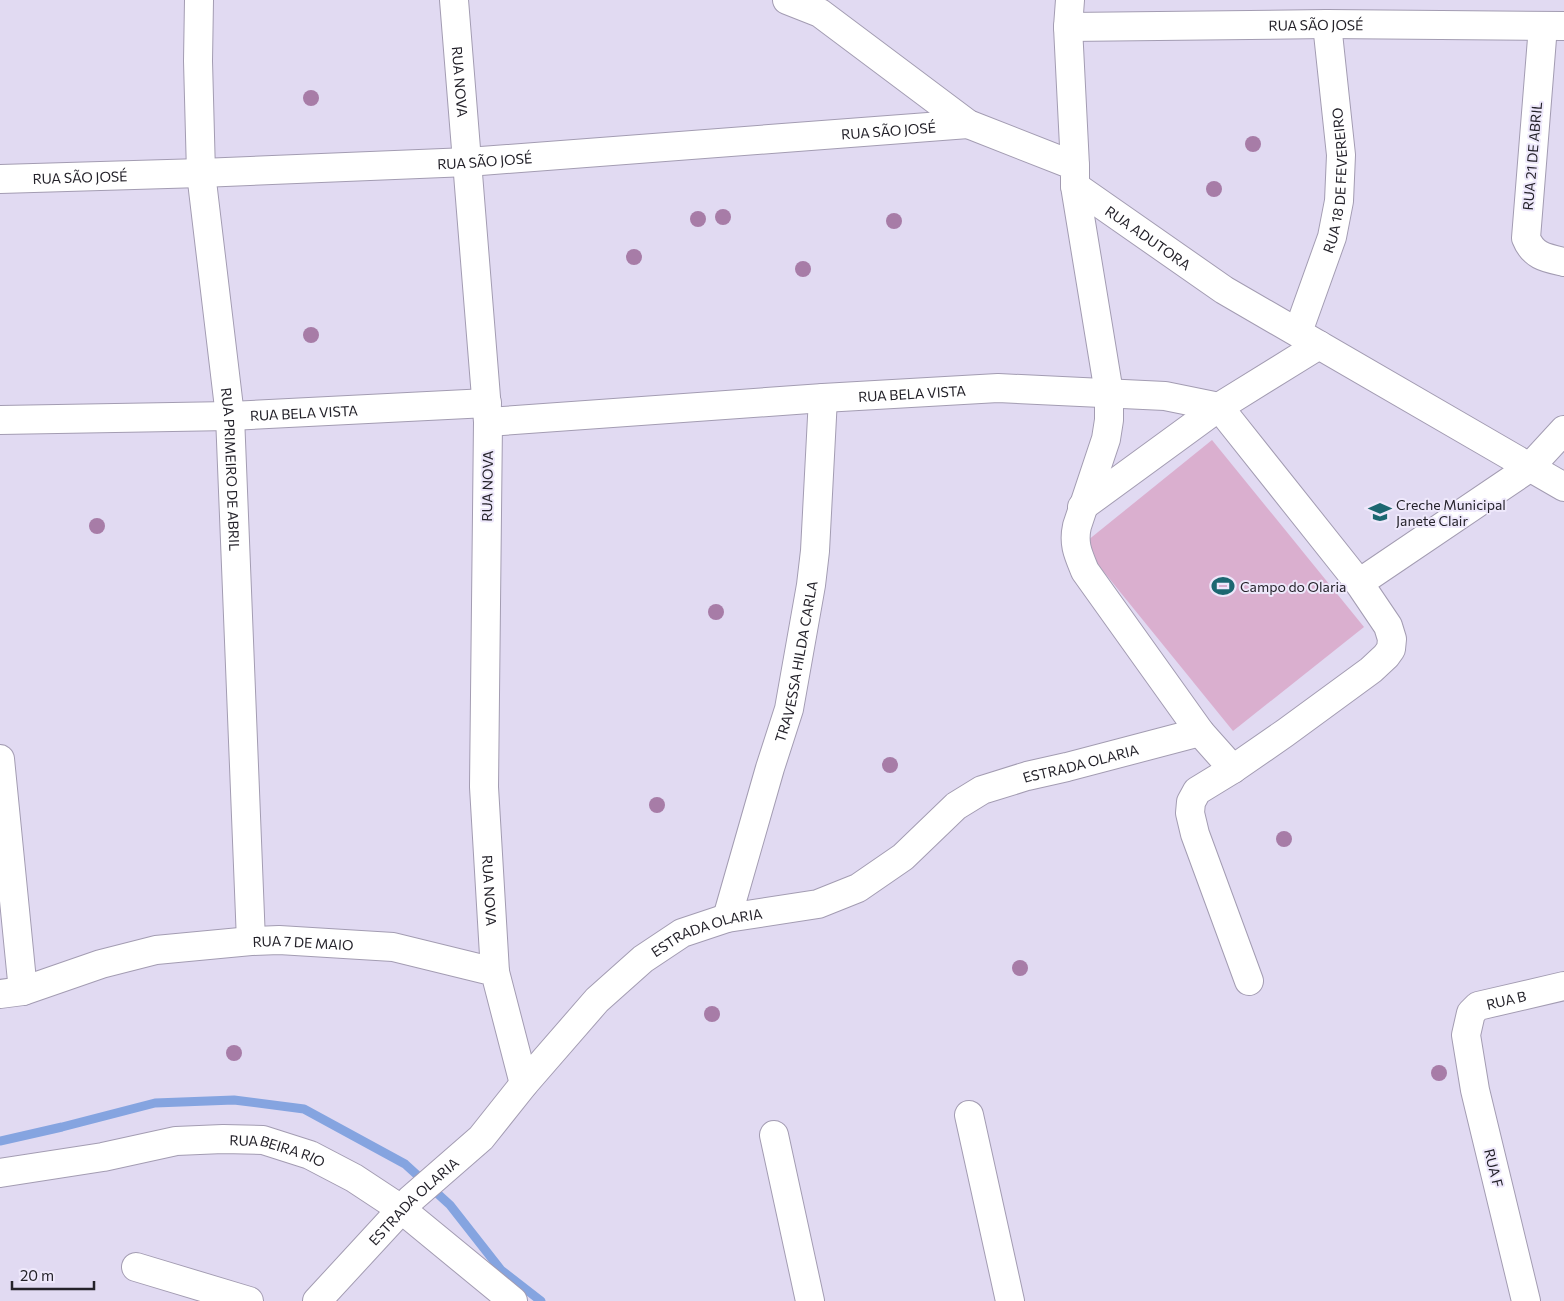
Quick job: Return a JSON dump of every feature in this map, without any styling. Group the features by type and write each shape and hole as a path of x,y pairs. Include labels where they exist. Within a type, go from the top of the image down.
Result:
{"street":[{"name":"RUA PRIMEIRO DE ABRIL","path":"199,0 198,61 201,173 230,416 251,941"},
{"name":"RUA NOVA","path":"454,0 487,412 484,787 495,972"},
{"name":"RUA ADUTORA","path":"787,0 820,13 968,124 1075,176 1224,290 1564,487"},
{"path":"1070,0 1068,27 1075,176 1109,393 1109,420 1106,439 1082,507 1074,538 1085,571 1200,732 1233,769"},
{"name":"RUA SÃO JOSÉ","path":"1068,27 1327,24 1553,26"},
{"name":"RUA 18 DE FEVEREIRO","path":"1309,339 1339,201 1341,155 1327,24"},
{"name":"RUA 21 DE ABRIL","path":"1553,26 1526,238 1529,247 1535,253 1564,262"},
{"name":"RUA SÃO JOSÉ","path":"0,179 468,162 968,124"},
{"path":"1082,507 1309,339"},
{"name":"RUA BELA VISTA","path":"0,420 487,412 823,398 998,388 1165,396 1218,407"},
{"name":"TRAVESSA HILDA CARLA","path":"727,918 789,708 816,551 823,398"},
{"path":"1218,407 1359,584 1388,626 1392,639 1391,649 1386,656 1364,675 1285,733 1197,791 1191,802 1190,813 1195,834 1249,981"},
{"path":"1359,584 1529,468 1564,430"},
{"name":"ESTRADA OLARIA","path":"317,1301 406,1204 481,1138 524,1084 597,1000 643,959 682,933 727,918 818,904 858,888 903,856 956,806 982,790 1027,776 1200,732"},
{"path":"0,759 12,992"},
{"name":"RUA 7 DE MAIO","path":"12,992 101,964 156,950 251,941 279,940 393,947 495,972"},
{"path":"495,972 524,1084"},
{"name":"RUA B","path":"1466,1035 1471,1013 1478,1006 1564,986"},
{"name":"RUA F","path":"1466,1035 1474,1090 1526,1301"},
{"path":"969,1115 1010,1301"},
{"path":"774,1135 810,1301"},
{"name":"RUA BEIRA RIO","path":"0,1173 103,1157 176,1141 263,1140 310,1155 406,1204 513,1301"},
{"path":"136,1267 249,1301"}],"shaded area":[{"name":"Campo do Olaria","path":"1212,440 1364,627 1233,731 1082,545"}],"waterway":[{"path":"0,1141 155,1103 234,1100 304,1109 405,1164 450,1205 501,1270 541,1301"}],"place":[{"name":"Creche Municipal Janete Clair","path":"1380,512"},
{"name":"Campo do Olaria","path":"1223,586"}]}
